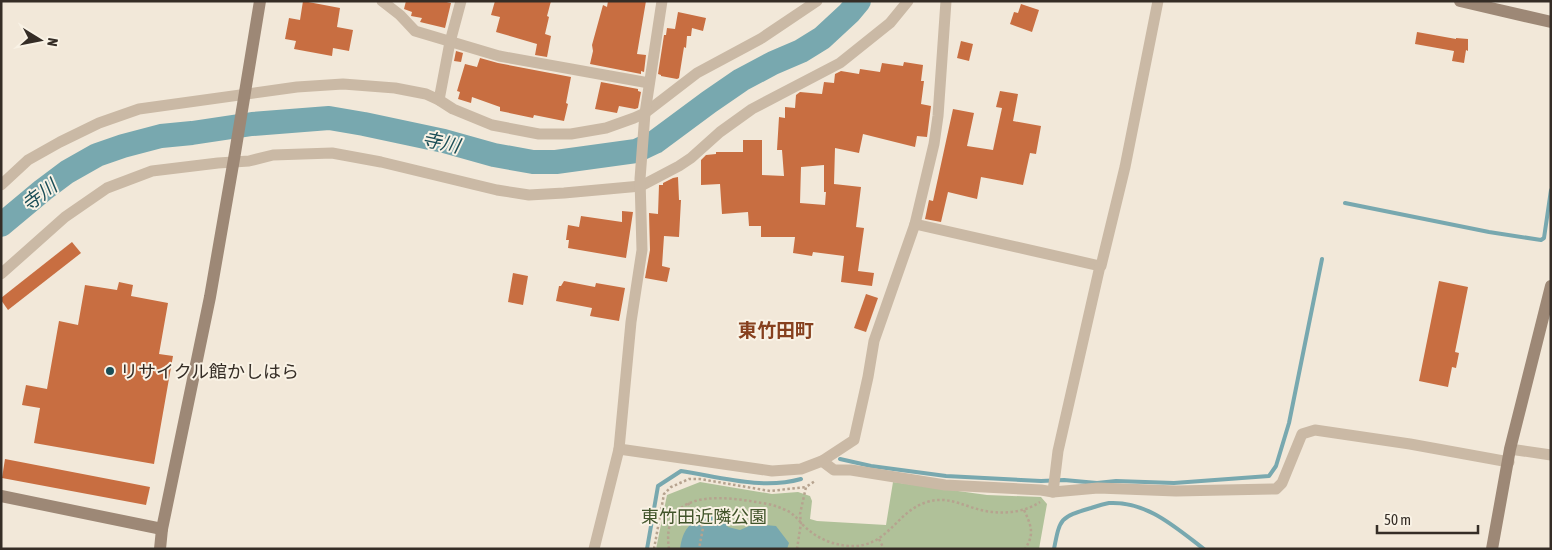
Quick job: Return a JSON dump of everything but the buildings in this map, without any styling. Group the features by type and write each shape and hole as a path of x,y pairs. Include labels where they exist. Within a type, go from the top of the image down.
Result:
{"street":[{"path":"160,549 162,529 208,306 260,1"},
{"path":"382,1 400,15 415,31 450,42 499,56 649,83"},
{"path":"440,100 450,42 461,1"},
{"path":"594,549 619,449 632,322 642,250 640,182 644,116 662,1"},
{"path":"1,185 28,160 99,123 139,109 245,97 297,87 343,84 395,88 426,94 440,100 453,109 492,125 538,134 571,134 606,128 644,116 697,72 762,38 817,1"},
{"path":"1,274 65,217 107,188 152,171 234,157 249,161 273,155 332,153 381,162 497,190 529,195 564,193 640,182 679,166 691,158 720,132 752,109 840,63 890,23 908,1"},
{"path":"619,449 772,471 801,469 822,461 854,440 874,340 915,224 934,144 938,116 946,1"},
{"path":"1053,492 1058,451 1100,266 1125,167 1158,1"},
{"path":"1460,1 1551,22"},
{"path":"915,224 1100,266"},
{"path":"1492,549 1509,455 1551,286"},
{"path":"822,461 834,470 851,470 945,485 1053,492 1098,488 1176,491 1276,489 1282,483 1302,434 1315,430 1410,444 1509,455 1551,455"},
{"path":"1,496 162,529"}],"path":[{"path":"654,549 664,494 671,487 689,479 700,479 770,491 806,487 815,481"},
{"path":"797,549 801,523 800,514 806,487"},
{"path":"669,549 667,539 671,518 679,508 688,502 703,498 722,498 776,506 794,514 801,523 819,538 831,543 858,546 879,539 915,507 927,502 940,500 957,502 972,508 999,512 1024,510 1034,506 1053,492"},
{"path":"688,502 696,519 703,528 699,549"},
{"path":"1024,510 1031,525 1030,542 1025,549"},
{"path":"879,539 884,549"}],"green space":[{"name":"東竹田近隣公園","path":"700,482 772,494 798,492 810,496 812,501 810,519 817,521 886,525 893,482 987,495 1041,497 1047,504 1039,549 656,549 667,495"}],"water":[{"path":"707,514 720,515 728,527 740,530 754,524 776,526 789,543 787,549 680,549 683,536 688,527"}],"waterway":[{"name":"寺川","path":"1,225 67,172 97,155 161,136 252,124 329,118 444,141 494,155 533,162 556,162 636,151 655,142 741,80 801,51 822,38 859,1"},
{"path":"1345,203 1489,232 1541,240 1544,238 1551,190"},
{"path":"840,459 871,466 946,476 1041,481 1174,483 1269,476 1276,466 1289,423 1322,259"},
{"path":"647,549 658,486 681,471 756,483 786,482 801,479"},
{"path":"1054,549 1058,531 1063,520 1081,511 1109,503 1136,506 1148,511 1171,524 1204,549"}],"place":[{"name":"リサイクル館かしはら","path":"110,371"}],"district":[{"name":"東竹田町","path":"776,330"}]}
